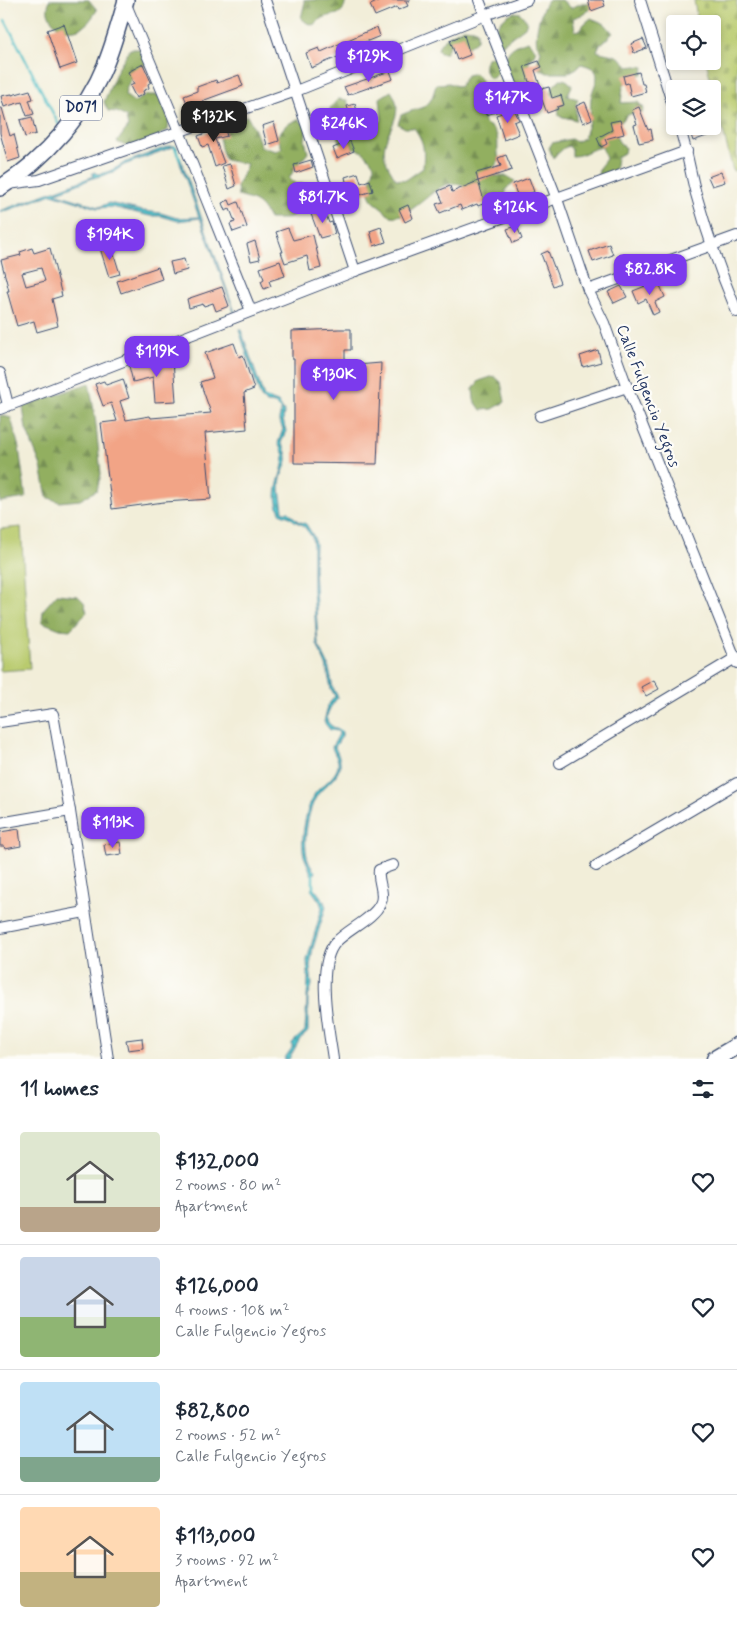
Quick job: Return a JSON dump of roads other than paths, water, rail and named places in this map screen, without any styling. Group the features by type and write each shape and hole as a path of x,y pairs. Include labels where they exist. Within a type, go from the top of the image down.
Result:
{"highway":[{"path":"715,1059 737,1046"}],"main road":[{"name":"D071","path":"2,186 30,165 69,126 89,98 106,63 125,1"}],"street":[{"path":"266,0 355,271"},
{"name":"Calle Fulgencio Yegros","path":"479,0 557,198 588,290 604,323 627,387 736,659"},
{"path":"2,186 39,180 296,90 527,0"},
{"path":"640,0 666,83"},
{"path":"125,1 250,311"},
{"path":"683,135 696,193 712,246 737,312"},
{"path":"0,373 4,407 355,271 687,151"},
{"path":"588,290 737,236"},
{"path":"540,416 627,387"},
{"path":"560,763 736,659"},
{"path":"0,722 53,714 70,811 108,1059"},
{"path":"596,866 737,783"},
{"path":"0,822 70,811"},
{"path":"332,1059 324,974 327,956 335,942 375,911 381,903 382,892 378,875 379,870 393,865"},
{"path":"0,928 85,912"}],"water":[{"path":"169,146 178,148 173,147 55,193 99,207 109,203 177,218 199,217 178,157 180,157 236,315 200,218 178,221 112,207 97,208 52,194 0,213 0,211 94,176 92,173 108,172 124,163"},
{"path":"239,330 241,330 264,397 278,402 284,412 283,420 286,431 281,443 287,455 287,460 280,485 283,512 289,512 298,521 306,524 314,537 318,644 328,664 333,688 338,697 327,716 327,720 332,726 342,732 342,736 335,747 340,765 335,777 315,799 309,814 306,849 308,861 316,873 311,874 304,856 303,832 312,798 334,775 338,766 338,761 332,747 339,734 338,731 330,730 324,722 328,705 335,696 331,689 326,665 317,644 313,591 312,537 303,525 281,514 276,499 284,457 278,443 283,429 279,420 281,410 275,404 267,403 261,398"},
{"path":"311,889 315,889 326,907 313,948 310,966 312,985 308,998 308,1031 300,1039 289,1059 284,1059 292,1048 292,1043 305,1031 308,980 307,960 322,908"}],"waterway":[{"path":"5,20 59,125"},
{"path":"175,147 180,160"},
{"path":"313,871 313,891"}]}
